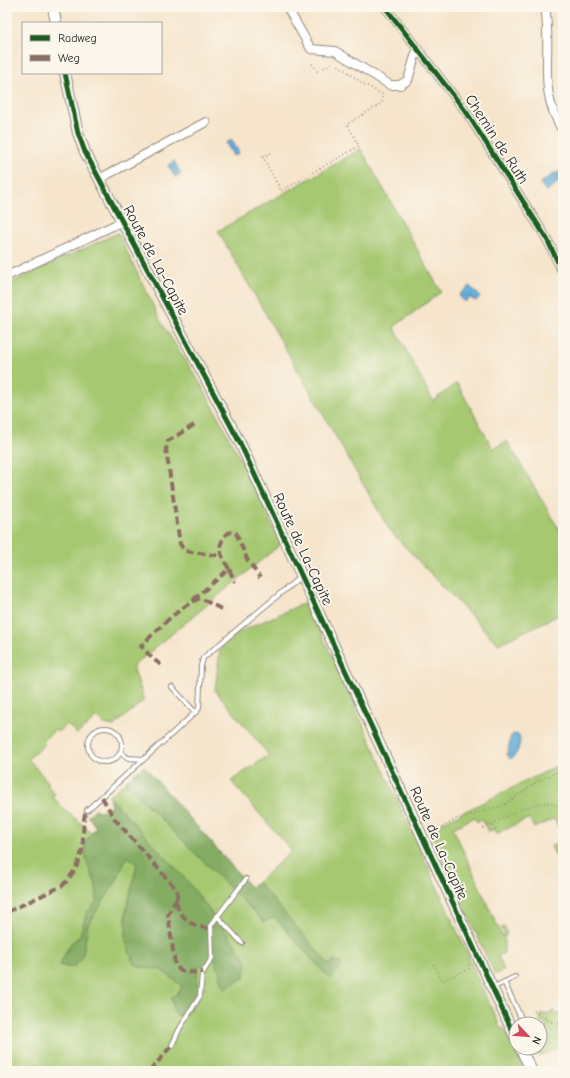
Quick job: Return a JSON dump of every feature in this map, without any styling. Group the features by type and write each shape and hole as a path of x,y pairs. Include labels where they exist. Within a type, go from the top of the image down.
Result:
{"street":[{"path":"53,7 56,22"},
{"path":"287,7 312,49 335,51 390,85 400,85 408,80 417,49"},
{"name":"Chemin de Ruth","path":"385,7 467,113 547,239 563,273"},
{"path":"545,7 547,29 546,85 553,109 563,131"},
{"name":"Route de La-Capite","path":"65,74 78,133 99,179 123,221 240,443 508,1022"},
{"path":"99,179 206,122"},
{"path":"7,276 123,221"},
{"path":"547,239 563,260"},
{"path":"524,1056 532,1071"}],"lane":[{"path":"87,810 199,708 201,663 206,655 302,575"},
{"path":"172,687 195,712"},
{"path":"99,729 112,729 120,738 120,752 111,760 99,760 94,757 89,750 89,738 99,729"},
{"path":"120,752 128,758 144,759"},
{"path":"172,1045 200,996 202,974 212,958 210,927 246,879"},
{"path":"217,916 242,943"},
{"path":"492,988 514,977"},
{"path":"504,982 520,1016"}],"path":[{"path":"271,153 263,157 282,191 359,146 347,124 382,103 382,94 362,83 334,62 317,71 312,64"},
{"path":"424,838 456,819 503,806 539,780 563,770"},
{"path":"483,828 525,808 542,803 553,803 559,806 563,811"},
{"path":"492,824 497,833"},
{"path":"434,964 442,981 468,970"},
{"path":"534,1011 550,1021 563,1024"}],"green space":[{"path":"361,149 441,292 394,327 433,401 457,383 493,449 507,441 563,536 563,613 498,644 390,531 218,231"},
{"path":"118,233 161,322 205,391 251,480 281,544 133,666 144,700 114,726 104,724 97,717 77,734 67,724 58,732 55,730 42,741 45,744 28,759 49,783 47,785 55,794 52,796 64,809 92,833 96,827 88,816 95,809 100,812 111,807 109,796 144,766 251,888 292,851 231,781 269,755 215,690 220,649 239,632 307,602 475,970 474,971 501,1029 504,1028 508,1036 508,1056 518,1056 525,1071 7,1071 7,284"},
{"path":"563,763 563,839 556,821 553,819 534,828 529,818 496,834 493,829 488,832 482,819 477,822 475,817 453,828 502,936 505,935 501,928 504,927 507,932 504,940 504,953 498,956 504,970 495,975 429,829"},
{"path":"144,766 251,888 258,882 330,966 333,960 339,962 341,968 330,979 274,917 264,922 124,782"},
{"path":"109,796 188,882 246,959 247,966 244,978 224,988 215,959 197,968 197,995 192,1006 182,1017 175,1014 171,998 181,990 181,985 160,969 140,967 133,962 126,941 126,912 137,864 127,856 116,882 88,924 82,958 74,967 59,965 71,943 80,936 86,914 97,901 96,884 86,860 85,849 85,843 96,827 88,816 95,809 100,812 111,807"},
{"path":"563,839 563,856 557,859 551,846"},
{"path":"555,1010 556,1015 563,1012 563,1045 548,1052 548,1016 541,1016 542,1014 548,1014"}],"water":[{"path":"232,140 239,153 233,156 226,143"},
{"path":"174,161 181,174 175,177 168,165"},
{"path":"559,172 563,179 546,191 540,183"},
{"path":"470,286 480,296 476,301 470,298 464,302 459,295"},
{"path":"513,734 519,735 520,741 517,752 513,758 510,759 507,754 510,738"}],"marked path":[{"path":"194,425 168,441 166,449 180,544 185,551 222,556"},
{"path":"229,569 220,547 225,536 228,533 233,532 236,533 247,559 260,578"},
{"path":"193,600 229,569 235,582"},
{"path":"161,665 141,646 169,619 184,607 200,598 223,610"},
{"path":"102,797 114,818 176,889 177,906 183,916 196,926 206,928 210,927"},
{"path":"7,912 62,886 75,870 82,852 84,820 87,810"},
{"path":"177,899 168,915 175,964 177,968 183,971 203,972"},
{"path":"150,1071 172,1045"}],"cycle path":[{"path":"385,7 467,113 547,239 563,273"},
{"path":"65,74 78,133 85,152 240,443 508,1022"}]}
